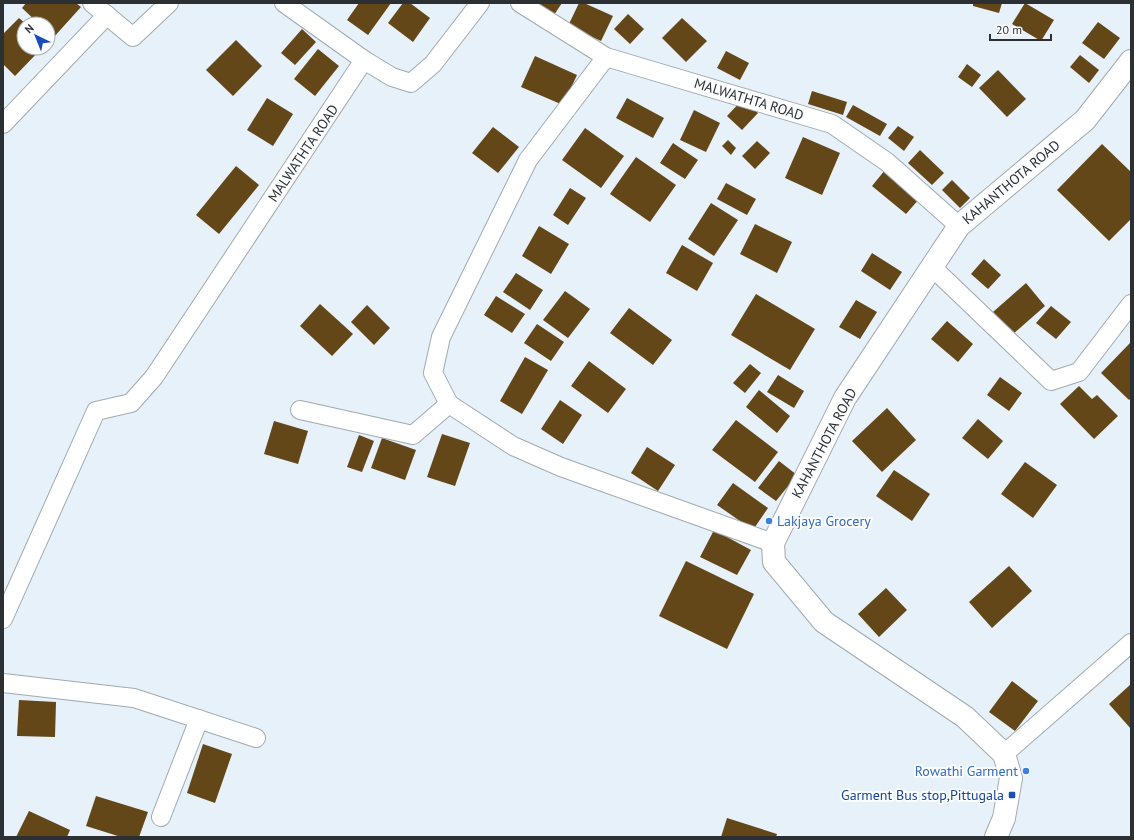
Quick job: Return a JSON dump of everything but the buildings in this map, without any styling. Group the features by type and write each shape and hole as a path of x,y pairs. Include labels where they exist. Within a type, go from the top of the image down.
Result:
{"main road":[{"name":"KAHANTHOTA ROAD","path":"773,543 845,398 959,226 1085,120 1131,61"},
{"path":"773,543 774,562 824,622 965,717 1004,754 1011,778 1004,818 996,837"}],"street":[{"path":"92,3 133,37 169,3"},
{"path":"284,3 364,60 392,77 411,82 434,64 480,3"},
{"name":"MALWATHTA ROAD","path":"520,3 606,57 832,124 887,162 959,226"},
{"path":"3,124 107,15"},
{"path":"606,57 528,160 441,337 432,373 449,404 513,446 561,467 773,543"},
{"name":"MALWATHTA ROAD","path":"3,619 96,411 131,403 154,376 364,60"},
{"path":"932,267 1051,381 1079,372 1131,304"},
{"path":"300,410 412,435 449,404"},
{"path":"1004,754 1131,643"},
{"path":"3,683 134,698 256,738"},
{"path":"161,817 199,719"}],"place":[{"name":"Lakjaya Grocery","path":"769,521"},
{"name":"Rowathi Garment","path":"1026,771"},
{"name":"Garment Bus stop,Pittugala","path":"1012,795"}]}
